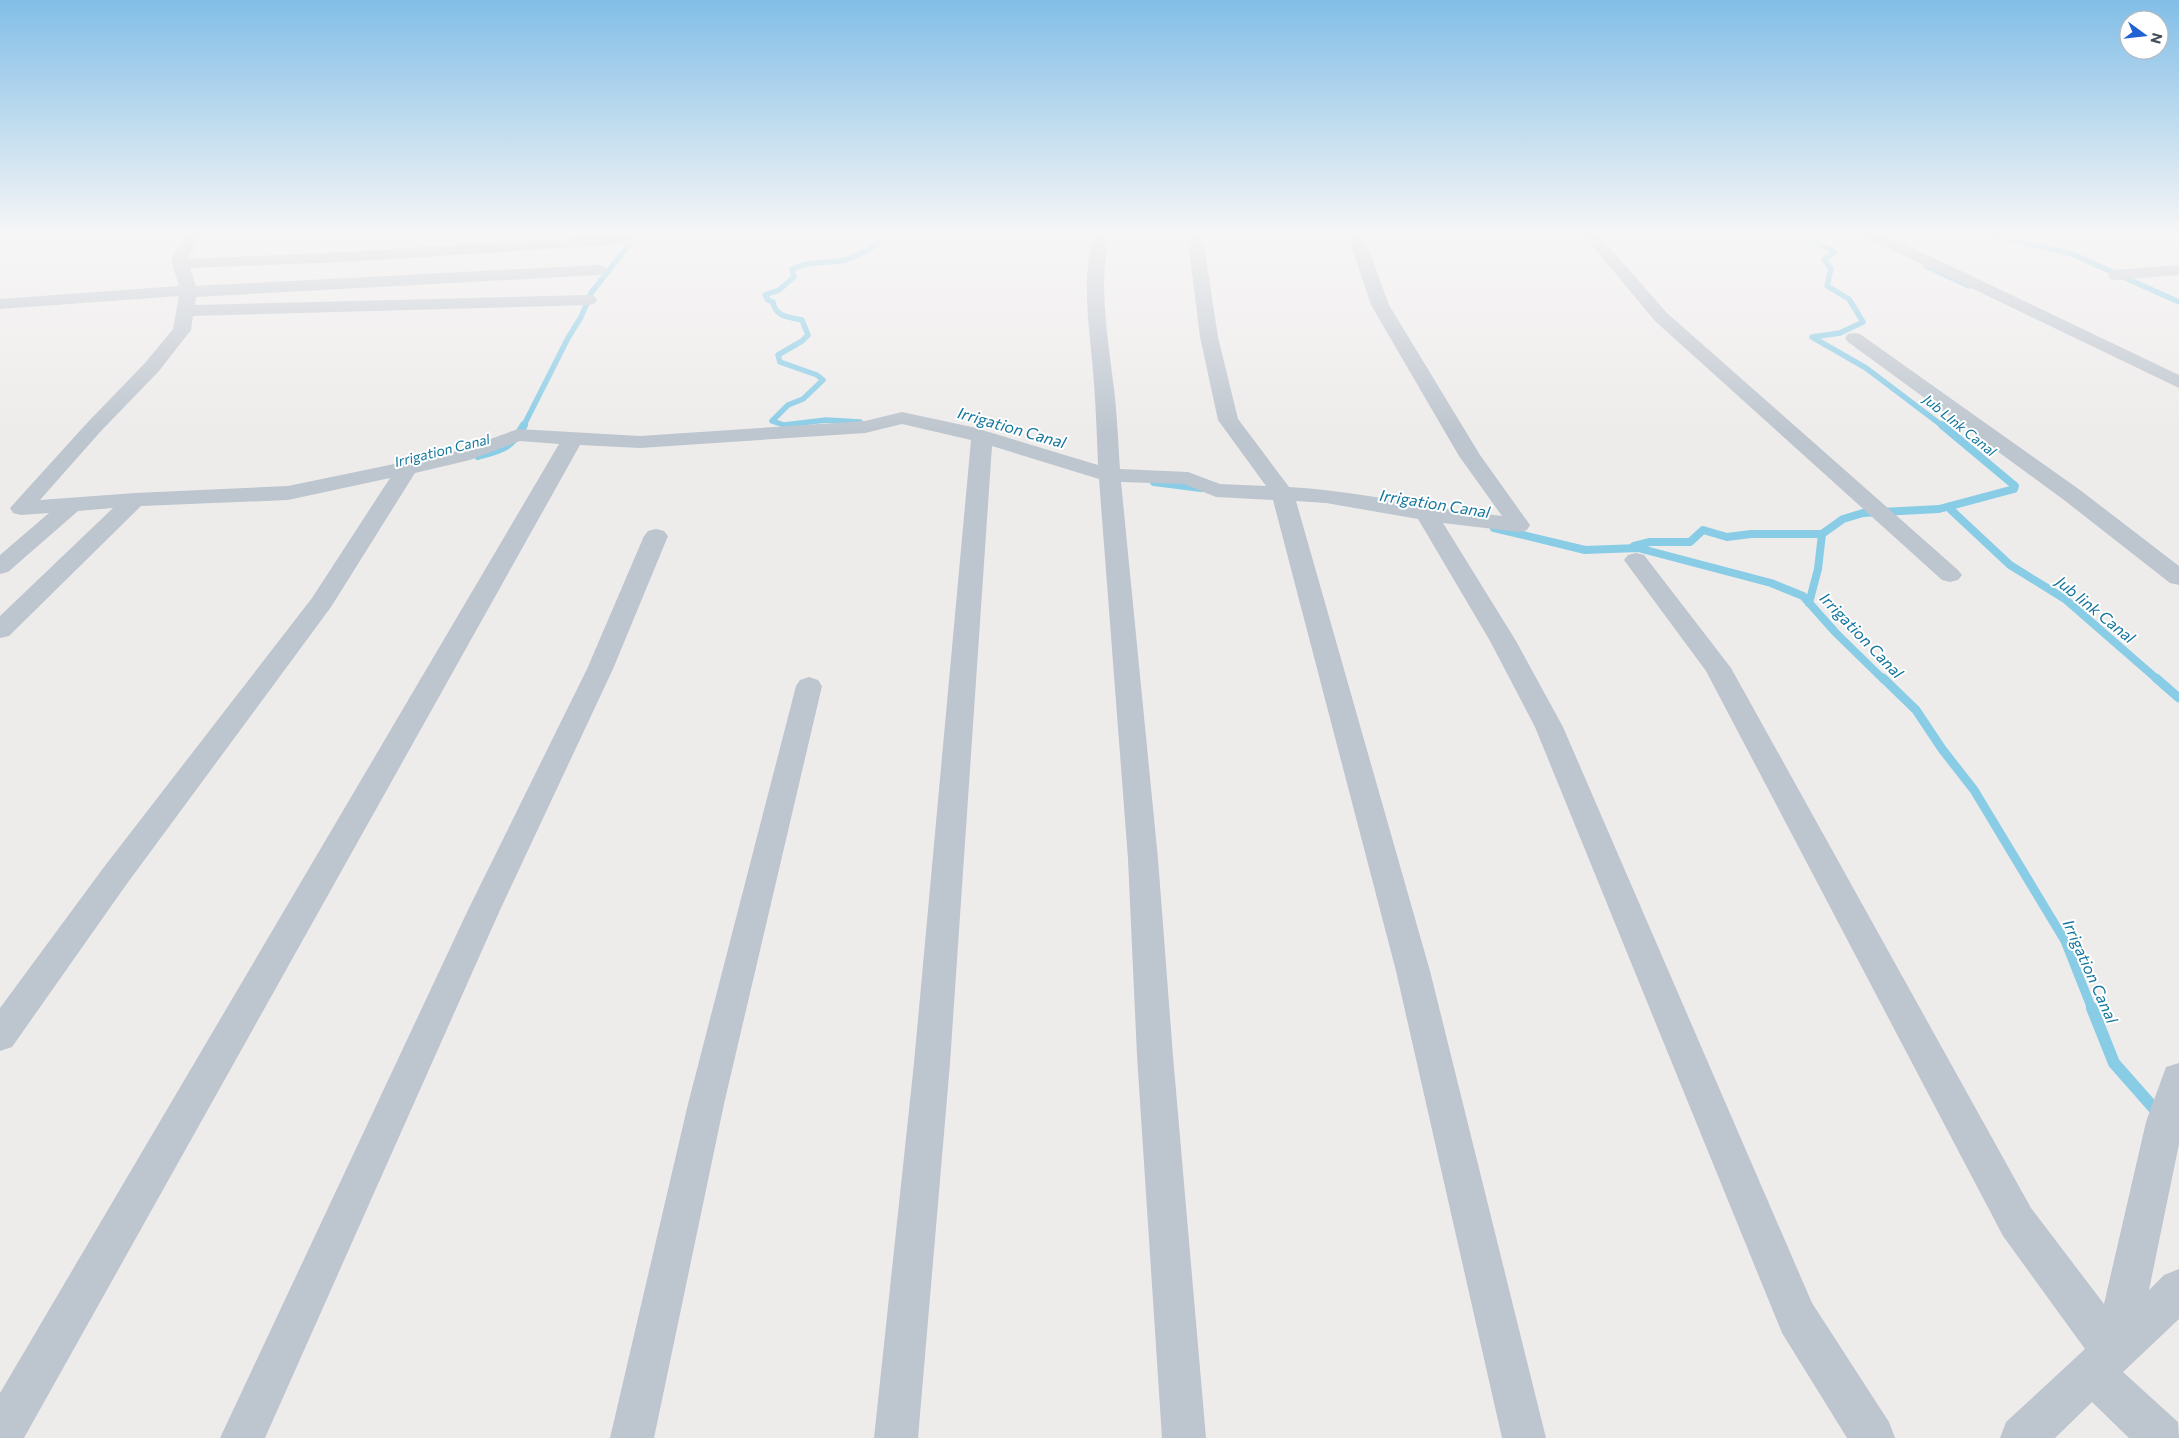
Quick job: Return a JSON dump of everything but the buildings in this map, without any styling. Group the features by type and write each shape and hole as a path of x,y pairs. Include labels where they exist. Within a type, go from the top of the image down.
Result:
{"street":[{"path":"187,299 189,311 152,368 94,426 20,508 135,500 288,493 463,456 518,435 640,442 866,427 902,418 982,436 1110,475 1188,478 1216,490 1326,496 1458,519 1519,525 1470,456 1378,299"},
{"path":"189,311 308,299"},
{"path":"1096,299 1143,859 1155,1056 1184,1438"},
{"path":"1204,299 1209,337 1228,420 1282,494 1294,526 1413,970 1524,1438"},
{"path":"1646,299 1661,317 1950,575"},
{"path":"2007,299 2179,382"},
{"path":"0,304 189,311 583,306 356,323"},
{"path":"1854,338 2072,495 2179,578"},
{"path":"896,1438 918,1233 982,436"},
{"path":"0,1436 573,438"},
{"path":"0,1036 115,876 322,602 408,467"},
{"path":"0,630 135,500"},
{"path":"0,567 72,505"},
{"path":"1426,513 1503,641 1549,727 1796,1318 1873,1438"},
{"path":"242,1438 484,910 600,669 656,536"},
{"path":"1636,560 1722,676 2017,1222 2103,1362 2162,1438"},
{"path":"632,1438 706,1104 809,686"},
{"path":"2103,1362 2165,1122 2179,1079"},
{"path":"2022,1438 2179,1290"}],"waterway":[{"name":"Irrigation Canal","path":"523,427 568,338 581,317 588,299"},
{"name":"Irrigation Canal","path":"767,299 773,302 774,307 780,313 802,320 808,335 802,341 778,355 780,362 817,375 823,380 803,399 788,405 772,421 784,425 826,420 860,422"},
{"name":"Jub LInk Canal","path":"1849,299 1863,322 1840,333 1812,337 1866,368 1944,427"},
{"name":"Irrigation Canal","path":"2173,299 2179,302"},
{"name":"Irrigation Canal","path":"478,456 510,443 524,425"},
{"name":"Jub LInk Canal","path":"1822,534 1843,519 1863,513 1939,509 2014,489 2015,486 1942,425"},
{"name":"Irrigation Canal","path":"1154,482 1201,488"},
{"name":"Jub link Canal","path":"1948,507 2010,565 2065,599 2158,680"},
{"name":"Irrigation Canal","path":"1494,528 1585,550 1638,548 1771,583 1803,596 1809,603"},
{"name":"Jub link Canal","path":"1634,546 1650,542 1690,542 1703,530 1727,537 1751,534 1822,534"},
{"name":"Jub LInk Canal","path":"1809,603 1818,569 1822,534"},
{"name":"Irrigation Canal","path":"1809,603 1836,633 1884,680"},
{"name":"Irrigation Canal","path":"1883,678 1916,710 1942,749 1974,790 2065,941 2092,1009"},
{"name":"Jub link Canal","path":"2156,678 2179,698"},
{"name":"Irrigation Canal","path":"2092,1008 2114,1063 2159,1114"}]}
